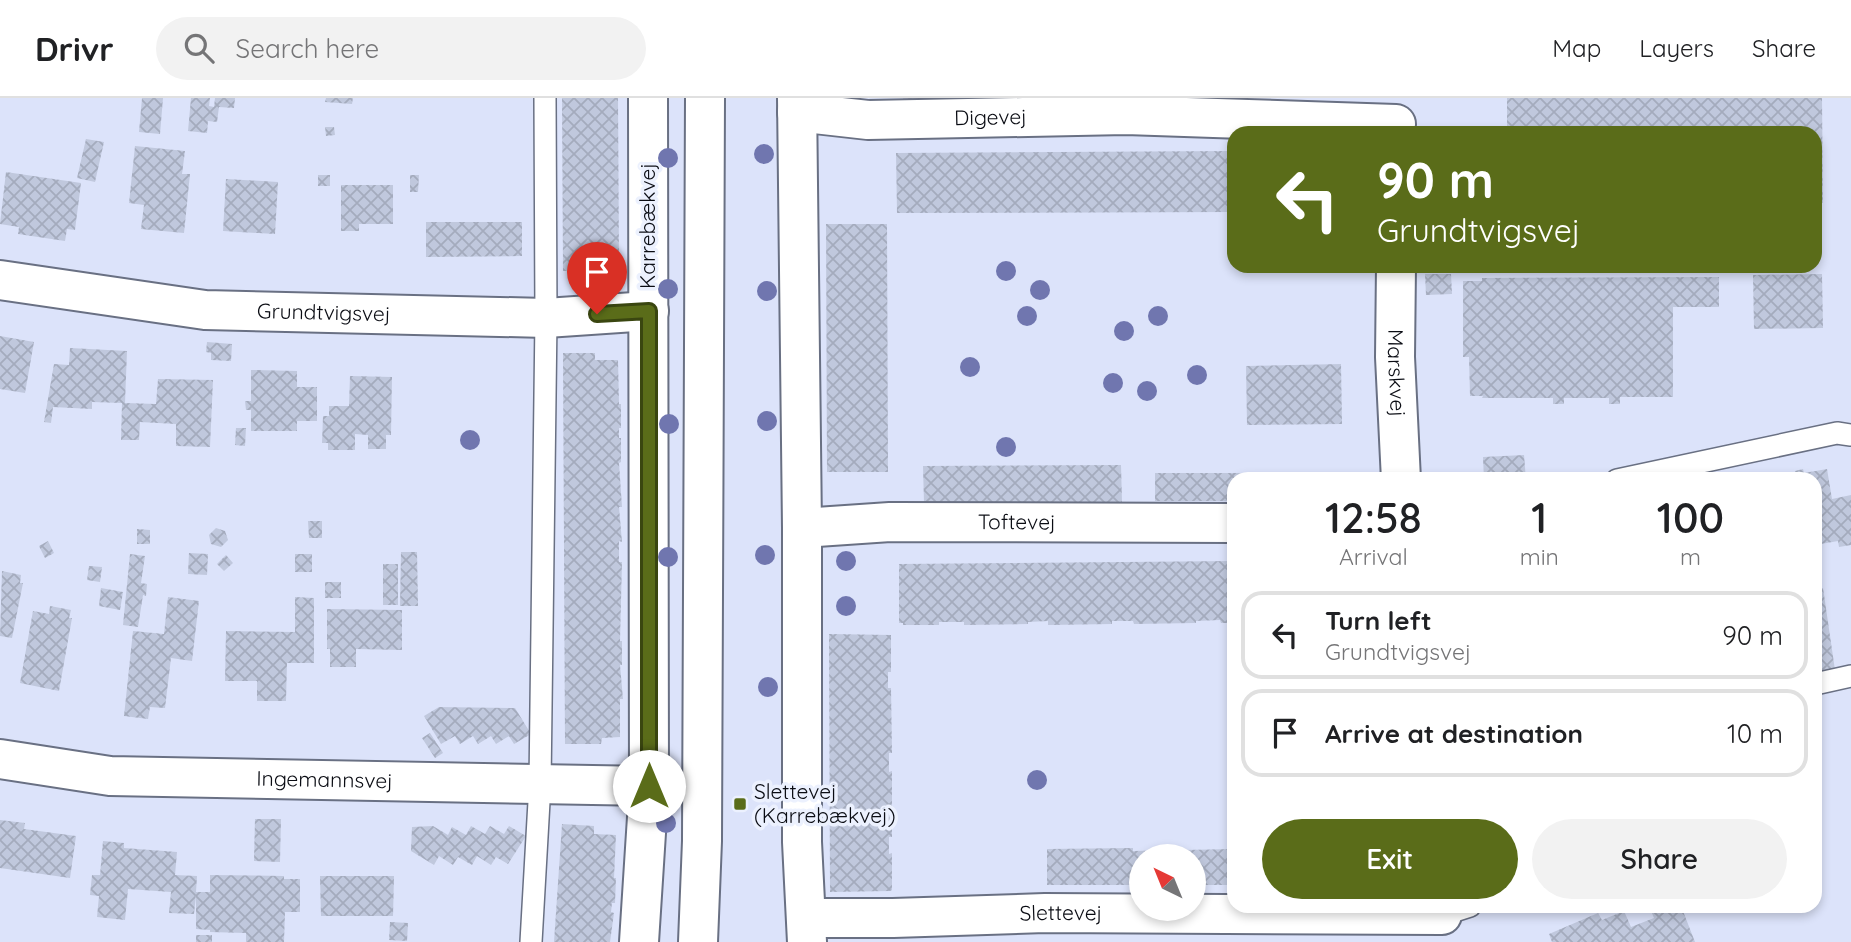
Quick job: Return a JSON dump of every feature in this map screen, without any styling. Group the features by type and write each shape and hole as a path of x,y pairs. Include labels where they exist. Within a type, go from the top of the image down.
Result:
{"street":[{"name":"Karrebækvej","path":"639,942 649,786 648,98"},
{"path":"698,942 702,841 705,98"},
{"path":"797,105 803,842 807,930"},
{"name":"Digevej","path":"797,105 868,120 1126,115 1397,118"},
{"name":"Marskvej","path":"1396,273 1395,357 1401,472"},
{"name":"Grundtvigsvej","path":"0,280 205,310 546,318 649,311"},
{"name":"Toftevej","path":"802,528 890,522 1227,523"},
{"name":"Ingemannsvej","path":"0,759 110,776 649,786"},
{"name":"Slettevej","path":"807,930 904,918 1045,913 1449,918"}],"lane":[{"path":"531,942 540,784 546,318 545,98"},
{"path":"1654,472 1837,433 1851,435"},
{"path":"1822,682 1851,676"}],"building":[{"path":"142,98 163,98 160,134 139,132"},
{"path":"191,98 210,98 209,106 214,107 215,98 235,98 234,108 219,107 217,122 208,121 207,133 188,131"},
{"path":"326,98 353,98 352,104 325,102"},
{"path":"562,98 618,98 619,263 593,263 593,270 563,271"},
{"path":"903,98 1029,98 903,103"},
{"path":"1507,98 1822,98 1823,203 1822,126 1507,126"},
{"path":"325,127 334,127 335,135 326,136"},
{"path":"86,139 104,142 95,182 77,178"},
{"path":"135,146 185,151 182,174 190,174 184,233 141,229 144,205 129,203"},
{"path":"1227,151 1227,212 897,213 896,153"},
{"path":"6,172 81,183 75,230 67,229 65,241 18,234 19,227 0,224"},
{"path":"318,175 330,175 330,186 318,186"},
{"path":"410,175 419,175 418,192 410,192"},
{"path":"226,179 278,182 275,234 223,231"},
{"path":"341,185 393,185 393,224 359,224 359,231 341,231"},
{"path":"426,222 522,222 522,256 426,257"},
{"path":"826,224 887,224 888,472 827,472"},
{"path":"1425,274 1451,274 1452,294 1426,295"},
{"path":"1822,274 1823,328 1754,329 1753,275"},
{"path":"1719,277 1719,307 1673,307 1673,397 1620,397 1620,404 1609,404 1609,398 1564,398 1564,404 1553,404 1553,398 1470,396 1469,357 1463,357 1463,281 1482,281 1482,278"},
{"path":"0,336 34,342 25,393 0,389"},
{"path":"207,342 232,344 231,361 211,360 211,353 206,352"},
{"path":"70,348 127,351 125,403 156,404 158,379 213,380 210,447 176,446 176,424 140,422 139,440 121,440 122,403 92,402 92,409 53,407 51,423 44,422 54,364 69,365"},
{"path":"563,353 595,353 595,360 618,360 622,507 619,507 622,542 619,541 619,562 622,562 620,665 623,699 620,699 620,737 602,738 601,744 565,744"},
{"path":"1341,364 1342,424 1247,425 1246,366"},
{"path":"251,370 297,371 297,387 317,387 317,421 297,421 297,431 251,431 251,410 246,410 245,401 251,401"},
{"path":"350,376 392,377 391,435 386,435 386,449 368,449 368,435 355,434 355,450 328,450 328,443 322,443 323,416 329,416 329,406 349,406"},
{"path":"236,428 246,428 245,446 235,445"},
{"path":"1524,455 1525,472 1484,472 1483,457"},
{"path":"1121,465 1122,502 924,503 923,466"},
{"path":"1827,469 1832,499 1851,495 1851,545 1839,547 1838,541 1822,544 1822,472 1810,472"},
{"path":"1155,473 1227,473 1227,501 1155,501"},
{"path":"308,521 322,521 322,538 309,538"},
{"path":"216,528 225,531 228,540 221,547 211,544 209,535"},
{"path":"137,529 150,530 150,544 137,544"},
{"path":"48,541 54,553 45,558 39,546"},
{"path":"401,552 417,552 418,606 400,606"},
{"path":"189,553 208,554 207,575 188,574"},
{"path":"130,554 145,556 141,583 147,584 146,596 143,595 138,627 123,625"},
{"path":"295,554 312,554 312,572 295,572"},
{"path":"226,555 233,563 224,571 217,564"},
{"path":"1227,561 1227,623 1221,623 1220,620 1134,624 1133,621 1112,621 1112,624 1048,625 1048,621 1028,624 964,625 964,622 939,622 939,625 903,625 899,623 899,564"},
{"path":"383,564 398,564 398,605 383,605"},
{"path":"89,566 102,567 100,582 87,580"},
{"path":"2,571 21,575 20,583 23,583 12,638 0,636"},
{"path":"325,582 341,582 341,598 325,598"},
{"path":"101,588 123,592 120,610 99,606"},
{"path":"1822,588 1836,677 1822,680"},
{"path":"168,597 199,601 192,661 171,658 165,708 150,707 148,719 124,716 133,631 164,634"},
{"path":"295,597 314,598 314,663 287,663 286,701 257,701 257,681 225,681 226,631 295,632"},
{"path":"50,606 71,610 69,618 72,618 59,691 20,683 33,611 49,614"},
{"path":"327,609 402,610 402,650 356,649 356,667 330,667"},
{"path":"829,634 891,635 891,672 888,672 888,688 891,688 892,753 889,753 889,772 892,771 890,891 830,892"},
{"path":"439,707 515,708 531,734 514,744 509,736 496,744 491,736 478,744 473,736 460,744 455,736 441,744 424,716"},
{"path":"430,733 443,753 435,758 422,738"},
{"path":"255,819 281,819 280,862 254,861"},
{"path":"0,820 25,823 24,829 76,836 70,878 0,868"},
{"path":"562,824 594,826 594,834 616,835 615,903 612,903 611,912 614,913 610,942 554,942"},
{"path":"433,826 448,835 452,827 466,835 471,826 485,834 490,826 504,834 509,826 526,836 508,864 496,857 491,865 477,856 472,865 458,857 453,865 439,856 434,865 411,851 412,827"},
{"path":"103,841 124,843 124,848 177,852 175,875 197,876 196,892 210,892 210,875 284,876 284,879 300,879 300,912 285,912 284,942 246,942 246,933 196,929 196,895 194,914 169,913 171,892 128,889 125,920 97,917 99,896 90,895 92,875 100,875"},
{"path":"1129,848 1129,885 1047,885 1047,849"},
{"path":"1227,849 1227,885 1206,885 1206,850"},
{"path":"320,876 394,876 393,916 321,916"},
{"path":"1598,913 1602,920 1625,913 1631,927 1654,918 1652,913 1684,913 1695,942 1552,942 1549,934"},
{"path":"390,922 408,923 407,941 389,940"},
{"path":"196,935 212,935 212,942 196,942"}],"place":[{"name":"Slettevej (Karrebækvej)","path":"740,804"}],"route":[{"path":"597,314 649,311 649,786"}]}
